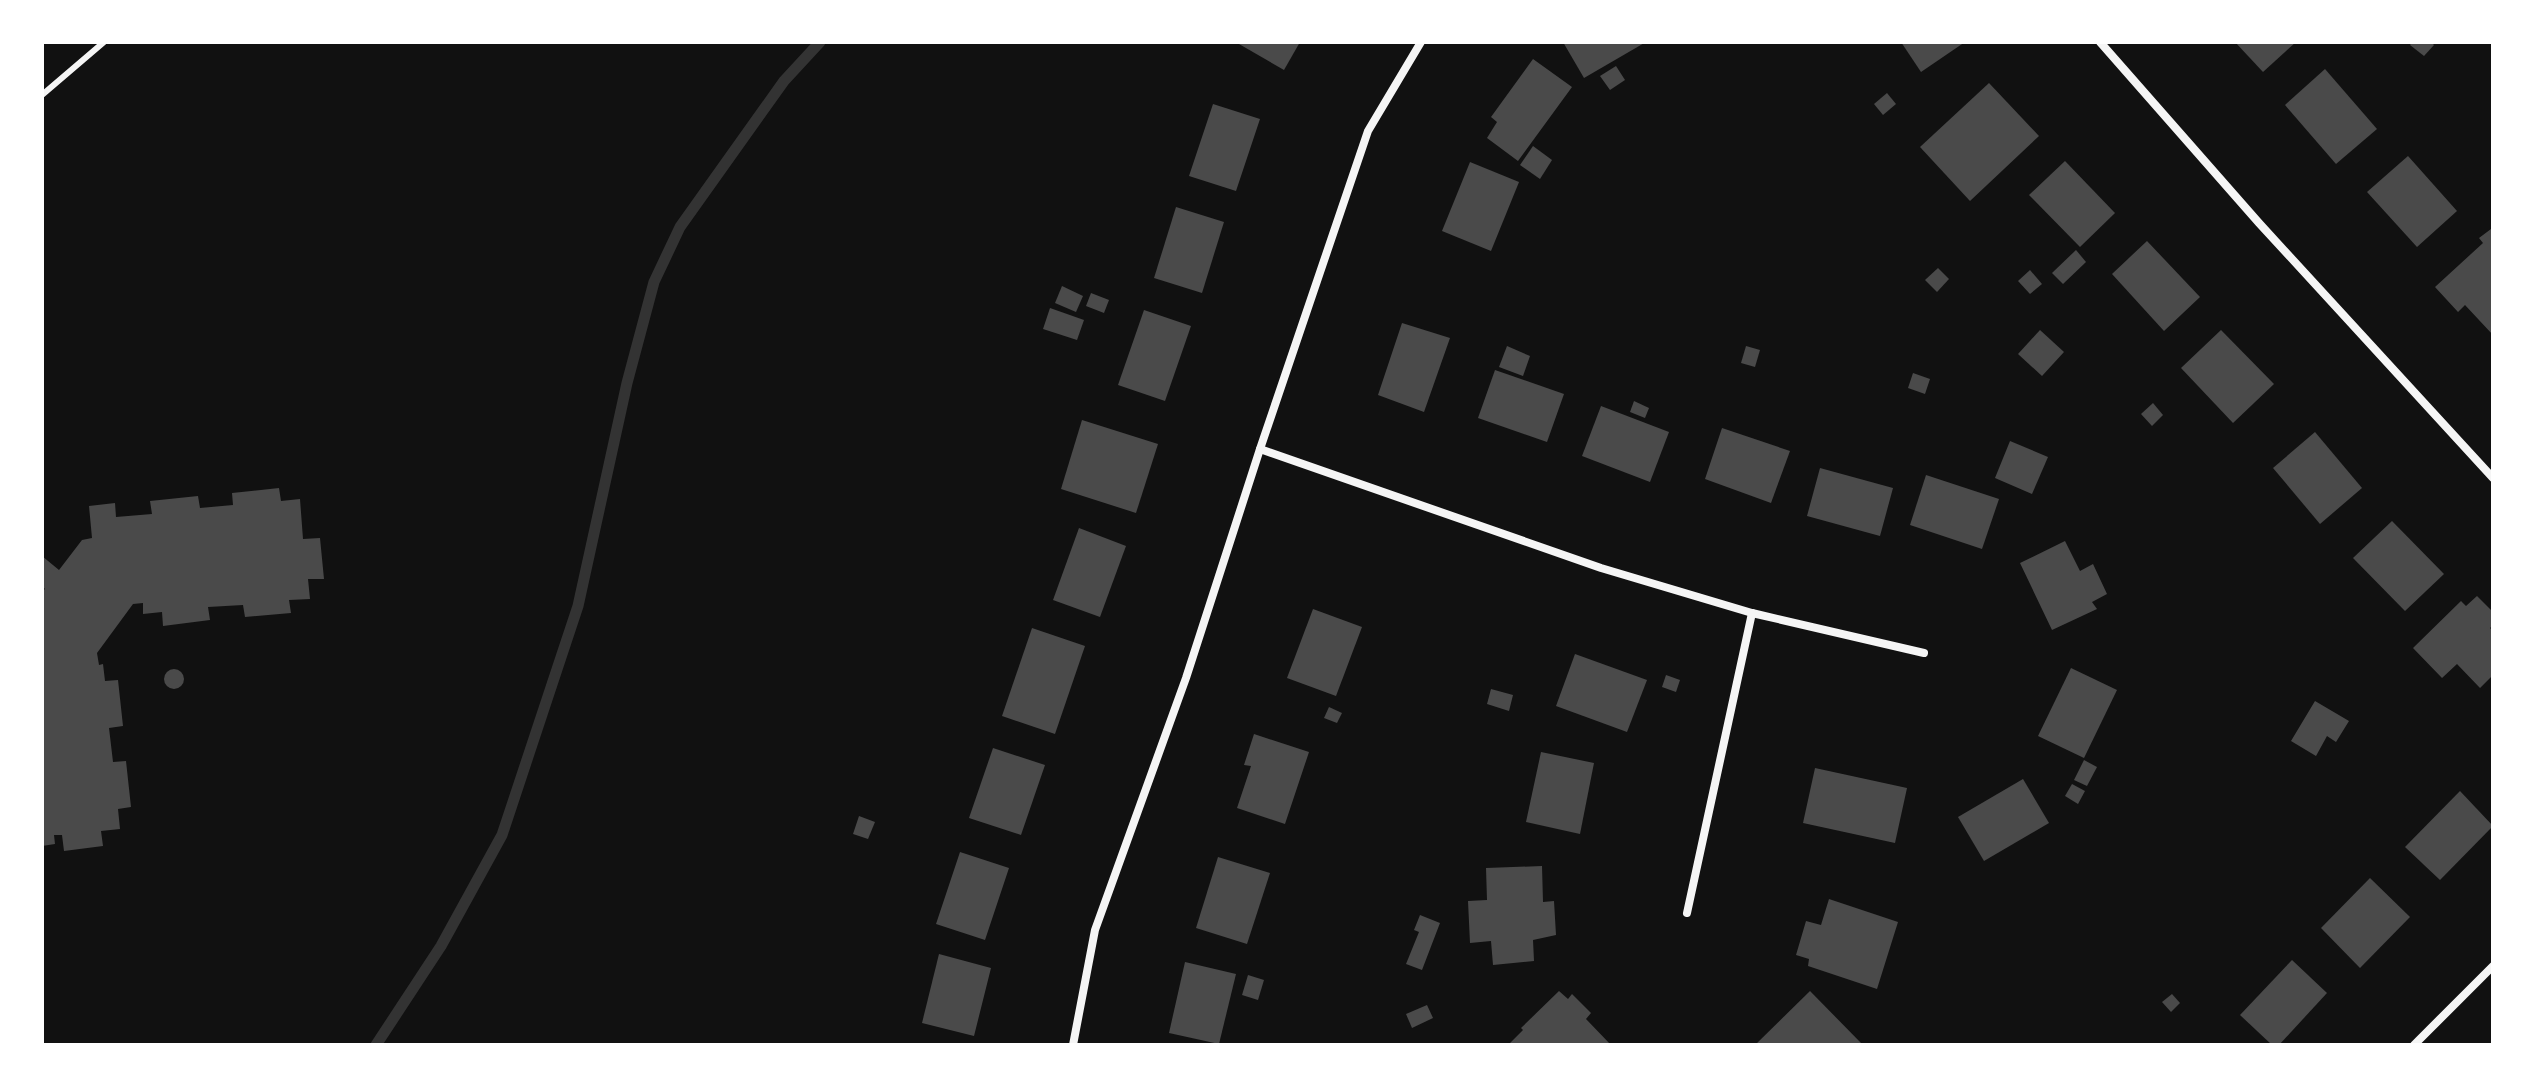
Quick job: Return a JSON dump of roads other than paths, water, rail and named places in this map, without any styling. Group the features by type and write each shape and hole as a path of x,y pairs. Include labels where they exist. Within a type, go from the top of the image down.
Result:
{"street":[{"path":"1073,1045 1095,930 1186,678 1368,131 1421,42"},
{"path":"2100,42 2259,223 2493,478"},
{"path":"1260,449 1601,568 1752,613 1924,653"},
{"path":"1687,913 1752,613"},
{"path":"2414,1045 2493,966"}],"lane":[{"path":"42,95 104,42"}],"waterway":[{"path":"376,1045 441,946 502,835 578,606 627,383 654,282 680,227 784,81 820,42"}]}
